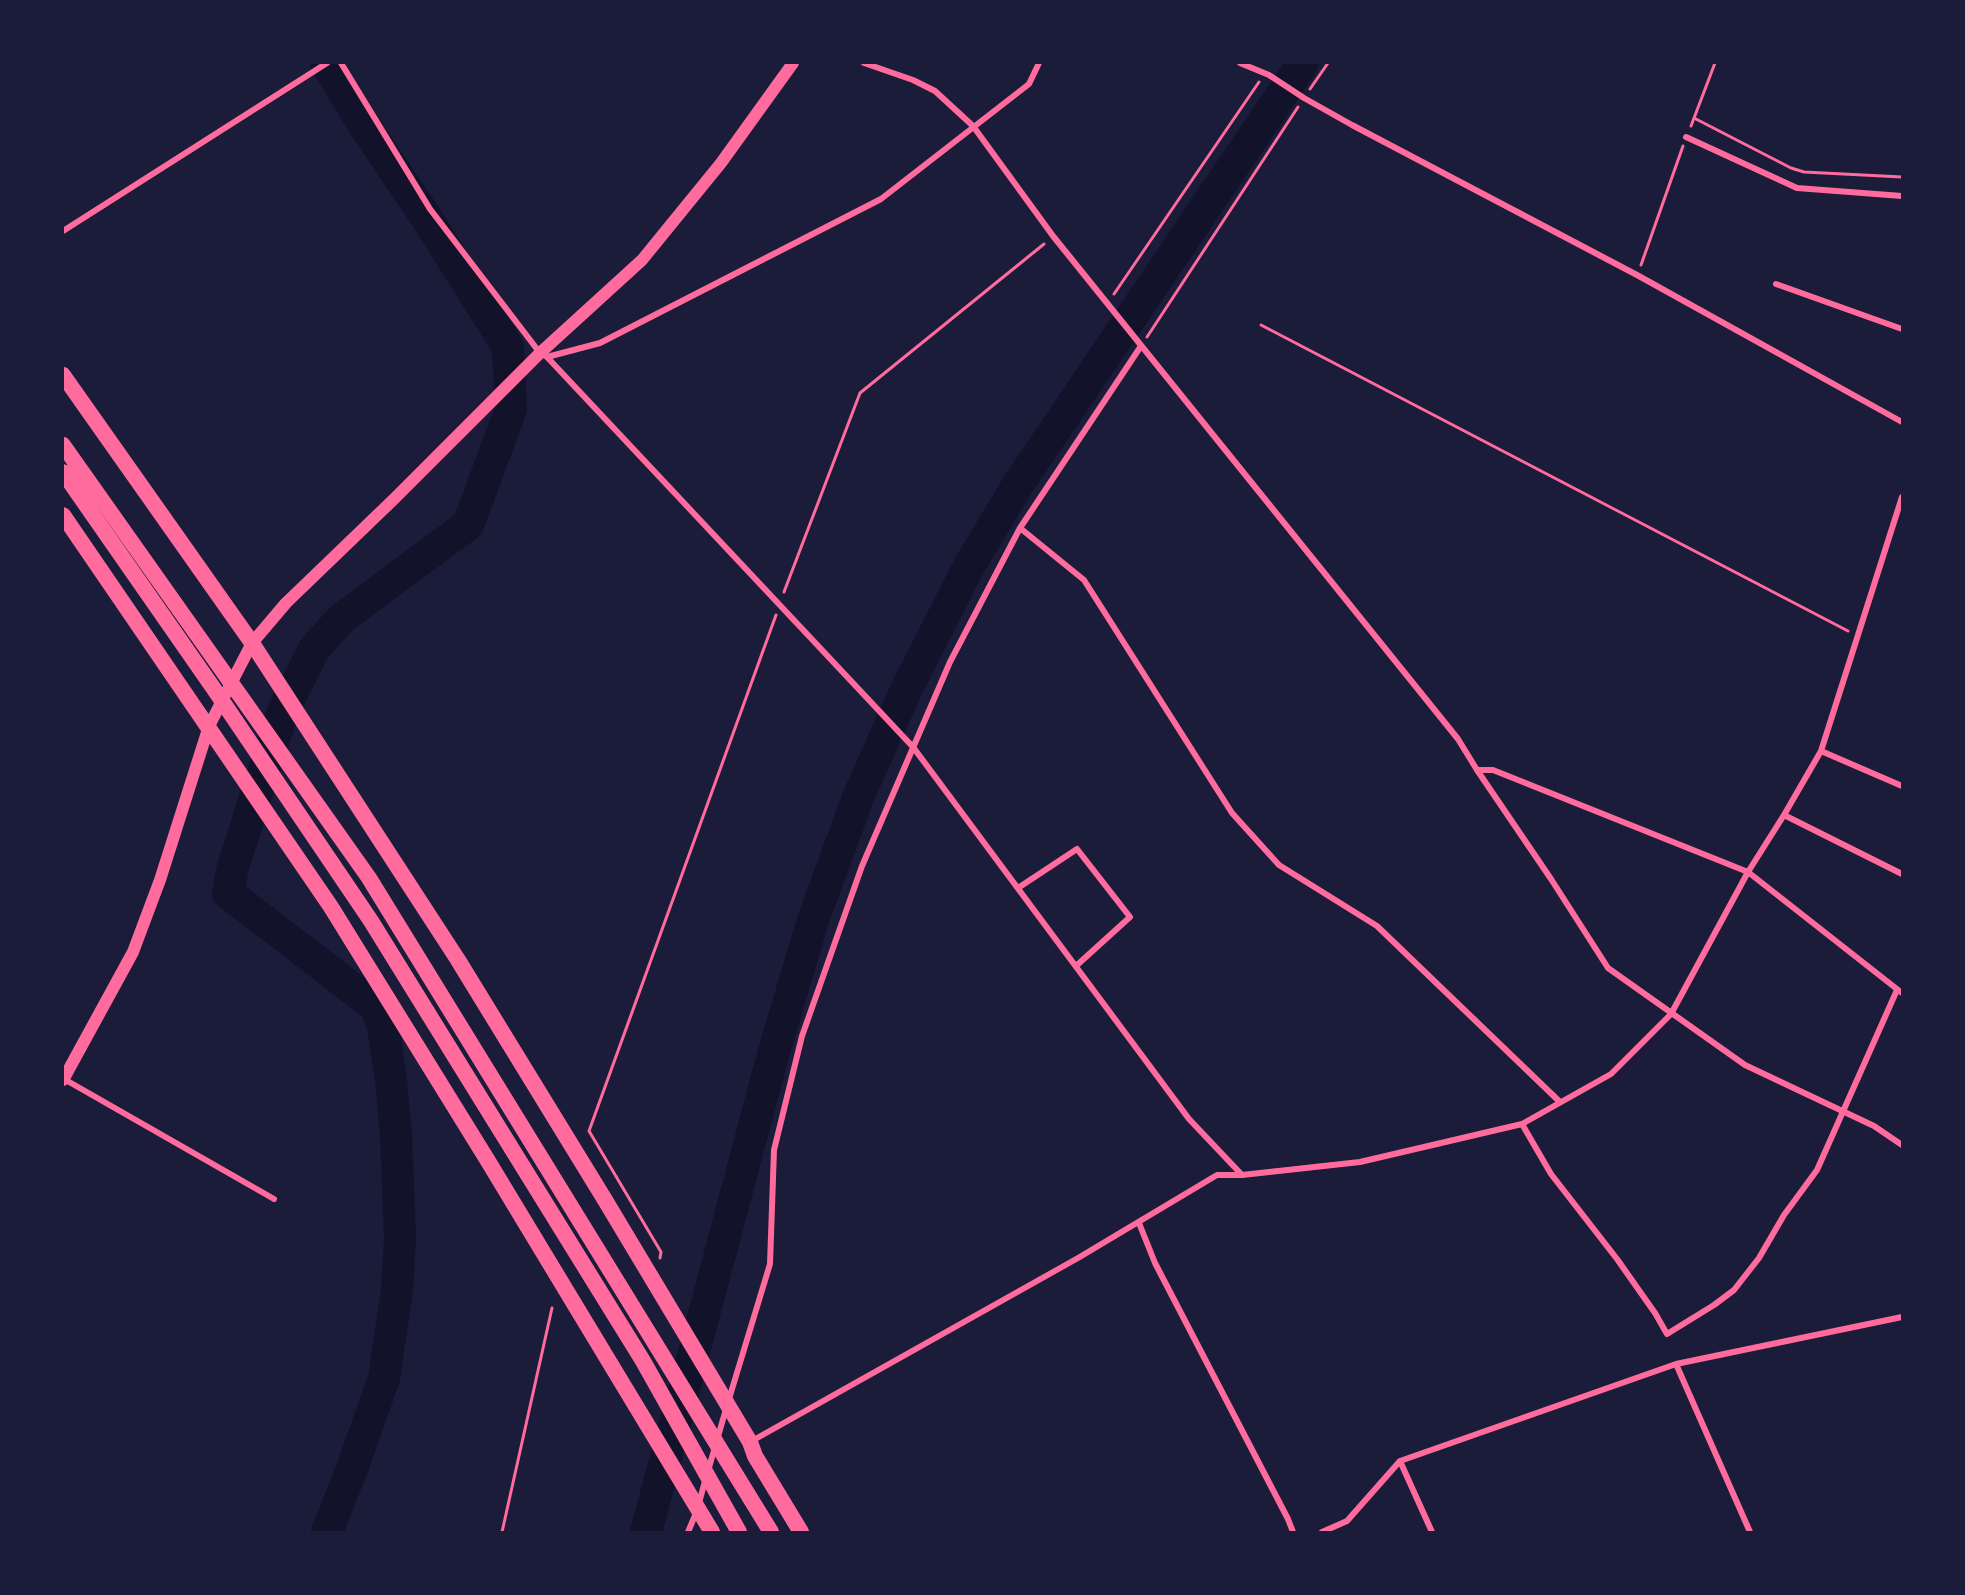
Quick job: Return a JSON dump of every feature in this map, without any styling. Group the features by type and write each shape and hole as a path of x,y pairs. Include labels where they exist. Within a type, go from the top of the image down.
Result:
{"highway":[{"path":"63,375 252,643 458,960 728,1405 750,1442 755,1456 801,1532"},
{"path":"63,445 369,878 771,1532"},
{"path":"63,472 371,921 643,1361 739,1532"},
{"path":"63,515 332,908 712,1532"}],"main road":[{"path":"63,1079 134,952 160,880 209,726 252,643 286,603 642,260 721,163 793,63"}],"street":[{"path":"63,231 314,66 327,63"},
{"path":"341,63 430,209 543,355 913,747 1189,1119 1242,1175"},
{"path":"864,63 913,80 935,91 973,126 1053,236 1458,739 1608,968 1745,1065 1843,1110 1874,1126 1902,1145"},
{"path":"543,355 600,343 880,199 1029,84 1038,63"},
{"path":"1240,63 1266,74 1304,98 1637,275 1902,422"},
{"path":"1686,137 1797,188 1902,196"},
{"path":"1776,285 1902,329"},
{"path":"688,1532 770,1264 774,1150 802,1036 862,866 950,662 1020,528 1141,345"},
{"path":"750,1442 1139,1223 1217,1175 1242,1175 1359,1162 1522,1124 1611,1074 1671,1014 1748,872 1821,751 1902,497"},
{"path":"1020,528 1084,580 1232,813 1279,865 1377,926 1560,1102"},
{"path":"1821,751 1902,786"},
{"path":"1477,770 1493,770 1748,872 1899,991 1817,1170 1784,1215 1759,1258 1734,1290 1667,1334 1617,1259 1551,1174 1522,1124"},
{"path":"1784,815 1902,874"},
{"path":"1018,888 1077,849 1130,917 1076,966"},
{"path":"63,1079 274,1199"},
{"path":"1139,1223 1155,1263 1293,1532"},
{"path":"1322,1532 1347,1521 1400,1461 1676,1364 1902,1317"},
{"path":"1676,1364 1750,1532"},
{"path":"1400,1461 1432,1532"}],"path":[{"path":"1141,345 1328,63"},
{"path":"1637,275 1715,63"},
{"path":"1107,304 1266,74"},
{"path":"1694,118 1791,168 1804,172 1902,177"},
{"path":"656,1286 661,1252 589,1131 779,606 860,393 1053,236"},
{"path":"1262,325 1857,636"},
{"path":"502,1532 552,1308"}],"waterway":[{"path":"326,63 508,347 511,409 468,525 342,618 314,649 283,711 233,867 228,893 375,1006 383,1026 396,1135 400,1238 397,1290 384,1378 327,1532"},
{"path":"646,1532 773,1055 813,920 859,795 907,688 968,568 1017,486 1303,63"}]}
